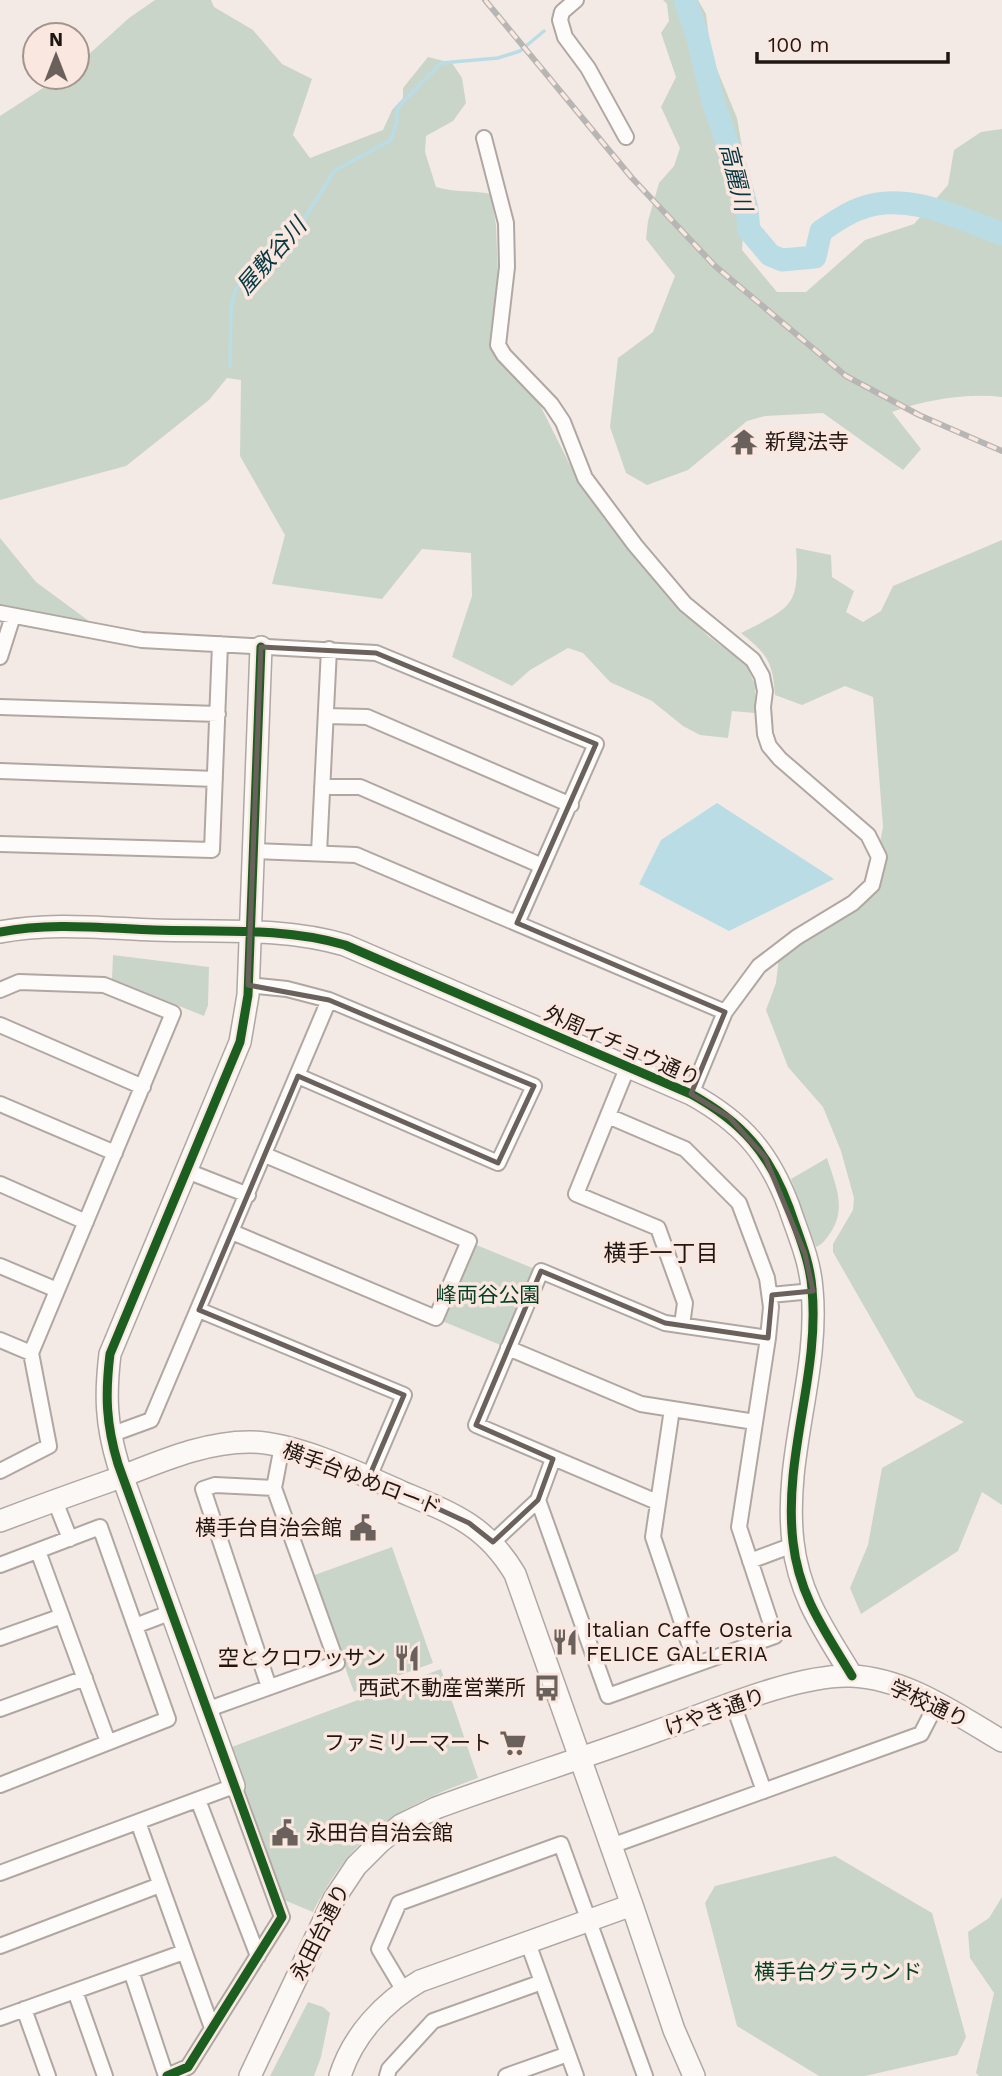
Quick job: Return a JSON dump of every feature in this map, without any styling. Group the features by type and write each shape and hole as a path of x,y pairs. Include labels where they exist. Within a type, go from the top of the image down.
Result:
{"street":[{"path":"576,0 562,12 561,27 601,90 626,137"},
{"path":"484,138 506,223 507,267 498,345 504,355 551,404 563,422 585,478 635,545 685,604 753,660 764,683 763,722 769,746 780,759 868,835 879,857 872,885 853,903 770,957 742,986 725,1012 691,1094"},
{"path":"0,657 6,615 142,640 376,653 596,744 517,923"},
{"path":"0,844 212,850 220,644"},
{"path":"131,1971 167,2076 188,2067 282,1917 123,1476 110,1435 106,1409 110,1354 240,1042 247,1011 261,647"},
{"path":"319,853 329,649"},
{"path":"0,707 218,714"},
{"path":"326,716 367,717 571,805"},
{"path":"0,771 215,779"},
{"path":"322,787 360,787 542,866"},
{"path":"254,851 356,855 725,1012"},
{"name":"外周イチョウ通り","path":"0,932 43,927 250,933 323,939 345,945 628,1066 691,1094 729,1117 745,1131 765,1157 781,1186 806,1254 813,1291 813,1338 790,1484 793,1545 799,1578 810,1608 852,1676"},
{"path":"0,990 19,982 104,985 173,1013 31,1353 49,1446 0,1471"},
{"path":"248,985 287,989 329,1000 534,1086 498,1163 298,1076"},
{"path":"110,1435 151,1420 329,1000"},
{"path":"0,1025 143,1087"},
{"path":"628,1066 576,1194 658,1228 685,1303 682,1325"},
{"path":"0,1104 114,1153"},
{"path":"538,1500 608,1696 775,1636 738,1527 768,1338 770,1295 767,1278 739,1203 685,1149 608,1116"},
{"path":"232,1232 436,1318 469,1241 265,1155"},
{"path":"187,1171 248,1195"},
{"path":"0,1185 86,1222"},
{"path":"0,1266 57,1290"},
{"path":"657,1502 476,1425 541,1271 665,1323 768,1338"},
{"path":"770,1295 813,1291"},
{"path":"199,1310 404,1395 369,1477"},
{"path":"0,1340 31,1353"},
{"path":"509,1348 640,1404 755,1422"},
{"path":"672,1409 653,1537 696,1664"},
{"name":"横手台ゆめロード","path":"0,1521 212,1446 252,1442 282,1446 369,1477 469,1523 493,1542 514,1574 674,2030 694,2076"},
{"path":"206,1710 337,1663 274,1488 282,1446"},
{"path":"493,1542 538,1500 553,1459"},
{"path":"269,1687 202,1489 215,1485 274,1488"},
{"path":"55,1501 70,1539"},
{"path":"0,1565 100,1527 168,1719 0,1784"},
{"path":"750,1561 793,1545"},
{"path":"38,1551 108,1742"},
{"path":"135,1626 172,1612"},
{"path":"0,1638 62,1616"},
{"name":"けやき通り","path":"580,1759 733,1704 814,1679 852,1676"},
{"name":"学校通り","path":"852,1676 895,1685 937,1703 1002,1741"},
{"path":"0,1709 85,1678"},
{"path":"611,1846 921,1734 937,1703"},
{"path":"733,1704 764,1791"},
{"name":"永田台通り","path":"250,2076 334,1899 356,1866 380,1842 401,1825 436,1808 580,1759"},
{"path":"0,1873 234,1786"},
{"path":"198,1800 258,1956"},
{"path":"138,1822 212,2028"},
{"path":"404,1991 379,1949 399,1903 561,1844 645,2076"},
{"path":"0,1946 160,1885"},
{"path":"340,2076 365,2028 404,1991 420,1981 632,1905"},
{"path":"528,1943 576,2076"},
{"path":"0,2018 184,1952"},
{"path":"387,2076 389,2069 433,2021 542,1982"},
{"path":"75,1991 105,2076"},
{"path":"24,2009 48,2076"},
{"path":"506,2076 568,2054"}],"highlighted area":[{"path":"261,647 376,653 596,744 517,923 725,1012 691,1094 729,1117 765,1157 805,1254 813,1291 772,1295 768,1338 665,1323 541,1271 476,1425 553,1459 538,1500 493,1542 469,1523 369,1477 404,1395 199,1310 298,1076 498,1163 534,1086 329,1000 248,985"}],"green space":[{"path":"155,0 211,0 214,7 253,30 282,64 312,79 293,135 310,158 383,130 392,110 403,98 403,88 428,57 452,63 462,78 466,103 453,121 426,136 425,152 436,187 491,194 496,225 498,279 492,321 493,350 541,407 578,481 624,544 708,636 746,664 755,685 755,713 732,711 728,738 700,735 683,726 652,701 610,682 583,653 568,648 530,670 512,686 452,657 472,596 471,553 422,549 382,599 272,584 285,535 240,456 241,380 227,378 209,400 126,466 0,500 0,116 38,91 91,91 91,52 129,18"},
{"path":"663,0 698,0 706,14 711,55 737,118 747,176 742,250 777,292 806,292 865,240 914,224 948,185 954,150 981,132 1002,129 1002,397 946,398 892,412 921,449 903,470 823,413 765,416 747,421 688,470 647,485 626,473 610,427 618,358 653,332 675,276 646,239 648,221 659,183 674,166 680,148 661,107 676,77 661,33 669,21 667,4"},
{"path":"0,538 36,582 93,624 0,605"},
{"path":"1002,540 1002,1505 982,1492 958,1551 861,1614 850,1588 868,1545 882,1468 964,1422 916,1397 833,1252 833,1244 853,1210 854,1198 841,1151 823,1107 788,1067 766,1010 776,983 780,949 872,884 883,827 873,697 845,686 802,705 775,695 767,660 741,633 771,617 789,603 796,583 796,548 831,555 832,577 854,591 846,612 863,622 881,611 893,586"},
{"path":"113,955 209,967 208,1005 204,1016 112,979"},
{"path":"827,1158 838,1195 838,1214 831,1232 823,1243 816,1247 791,1179"},
{"name":"峰両谷公園","path":"474,1244 535,1269 503,1346 442,1321"},
{"path":"392,1547 433,1663 354,1692 312,1576"},
{"path":"441,1669 478,1778 423,1800 380,1826 345,1862 313,1912 284,1900 229,1748"},
{"name":"横手台グラウンド","path":"835,1856 932,1913 966,2037 957,2055 865,2076 819,2076 737,2026 705,1903 715,1886"},
{"path":"1002,1897 1002,2076 979,2076 976,2073 994,1993 970,1958 968,1932 989,1918"},
{"path":"308,2002 323,2007 330,2013 321,2057 314,2076 270,2076"}],"water":[{"path":"717,803 834,879 729,931 639,884 661,840"}],"waterway":[{"name":"高麗川","path":"685,0 697,35 713,101 739,178 749,230 770,255 782,260 815,257 821,231 849,213 877,204 913,204 932,208 1002,234"},
{"name":"屋敷谷川","path":"230,366 231,308 235,291 246,277 295,234 334,171 391,140 398,107 441,63 498,58 520,51 544,31"}],"railway":[{"path":"485,0 632,178 715,266 846,376 919,415 1002,451"}],"cycle path":[{"path":"167,2076 188,2067 282,1917 118,1464 109,1422 107,1383 110,1354 240,1042 248,995 261,647"},
{"path":"0,932 57,926 250,931 298,935 345,945 691,1094 739,1128 752,1141 772,1170 789,1207 809,1268 813,1321 793,1478 793,1542 807,1596 852,1676"}],"place":[{"name":"新覺法寺","path":"744,442"},
{"name":"横手台自治会館","path":"363,1528"},
{"name":"Italian Caffe Osteria FELICE GALLERIA","path":"565,1642"},
{"name":"空とクロワッサン","path":"407,1658"},
{"name":"西武不動産営業所","path":"547,1688"},
{"name":"ファミリーマート","path":"513,1743"},
{"name":"永田台自治会館","path":"285,1833"}],"district":[{"name":"横手一丁目","path":"661,1253"}]}
